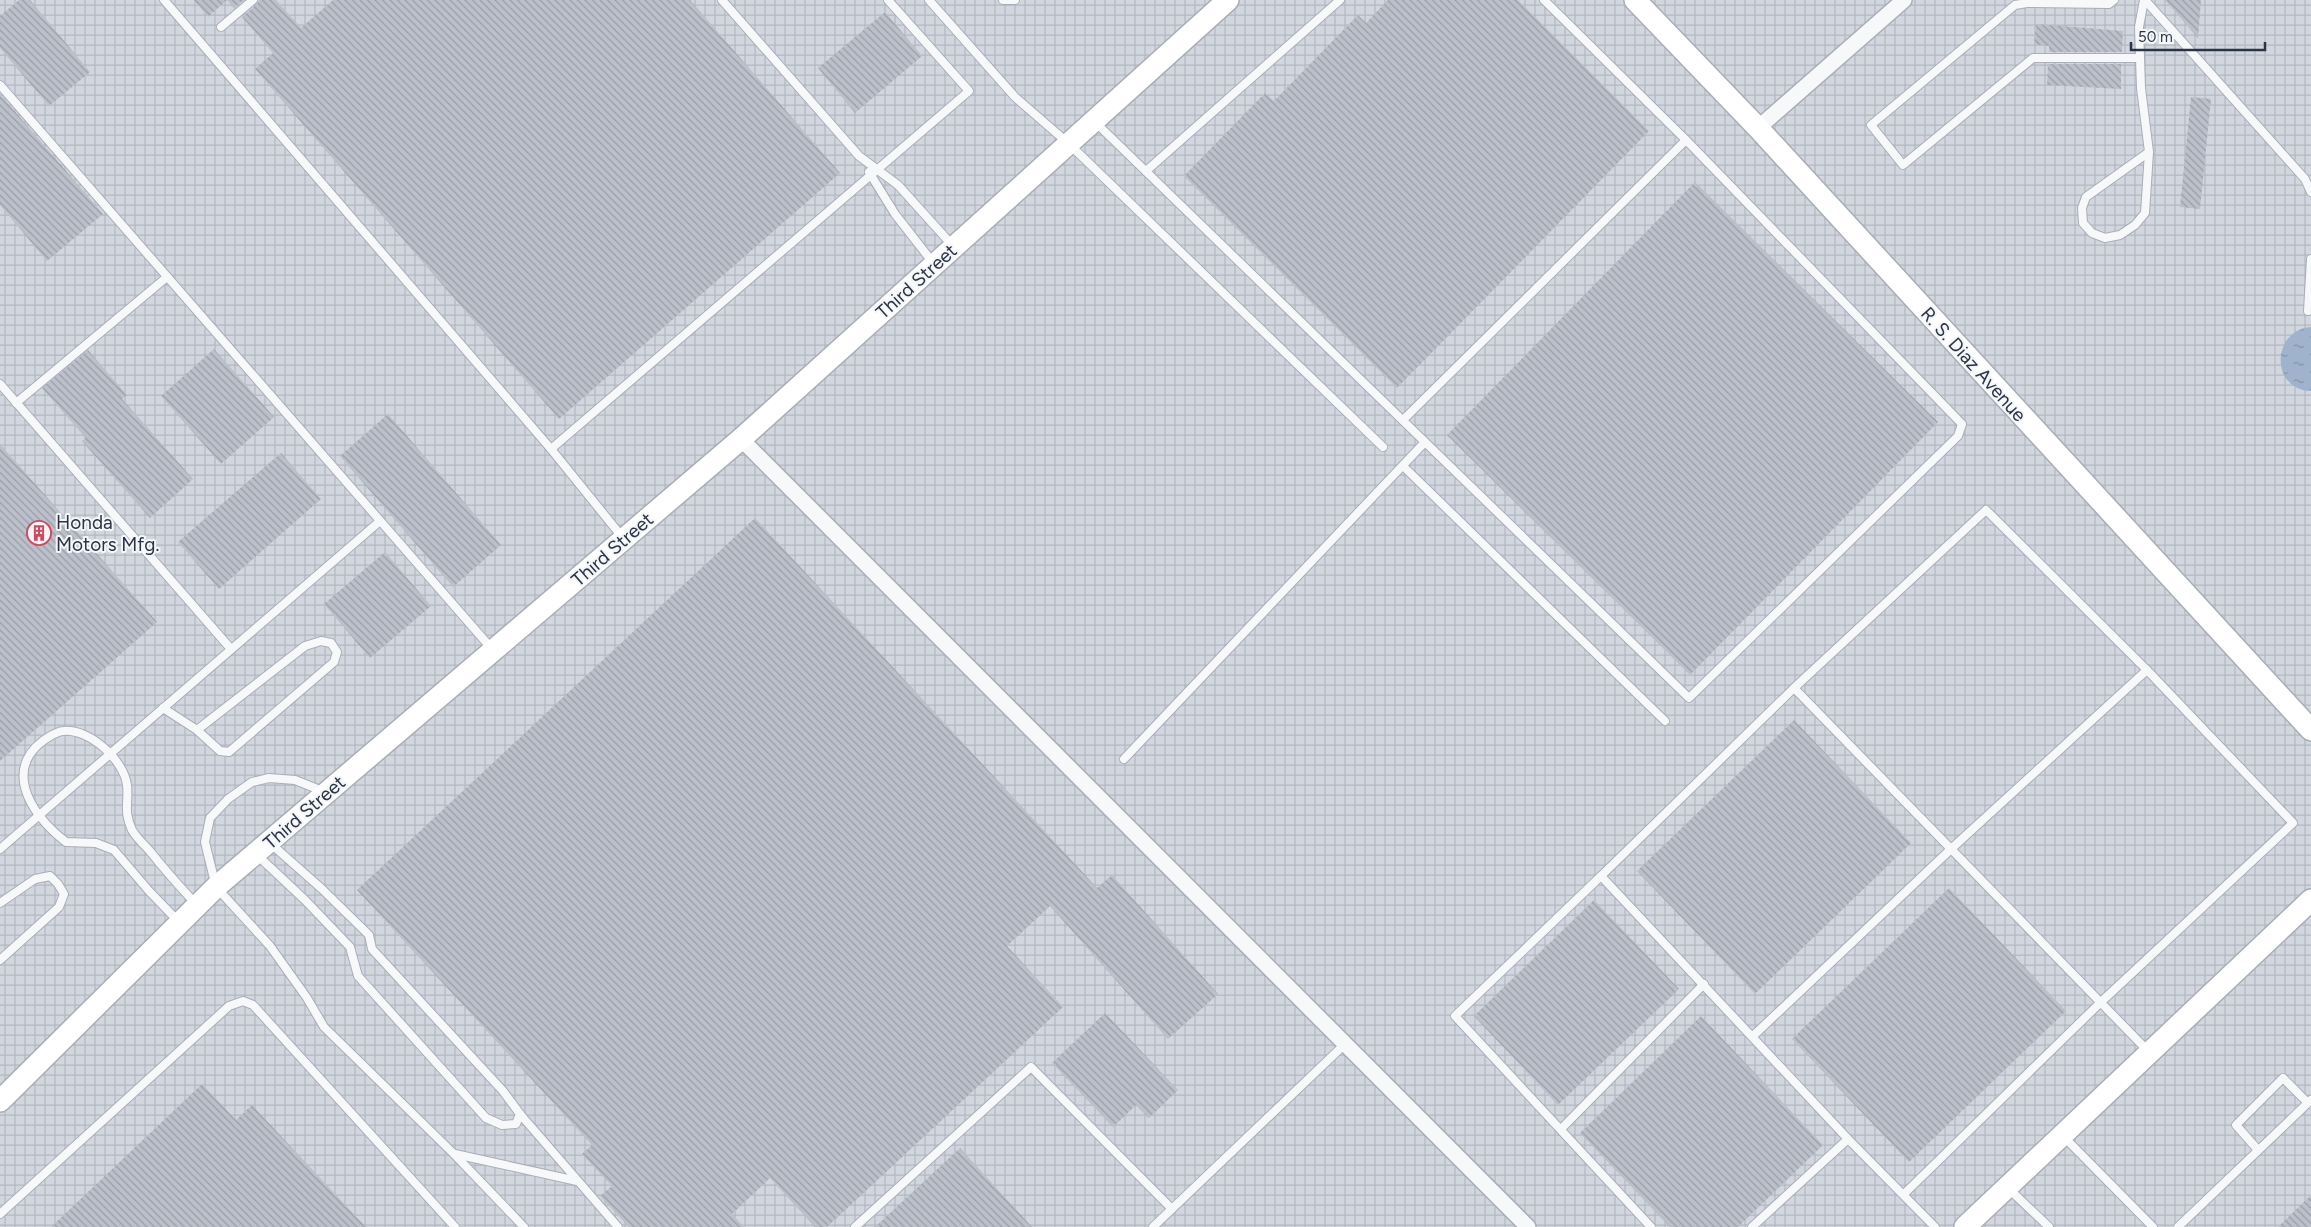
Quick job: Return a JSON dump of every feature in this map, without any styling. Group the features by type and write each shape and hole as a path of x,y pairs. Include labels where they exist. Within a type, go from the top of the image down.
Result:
{"street":[{"name":"Third Street","path":"0,1101 216,887 741,439 1228,0"},
{"name":"R. S. Diaz Avenue","path":"1635,0 1758,128 2311,730"},
{"path":"1758,128 1904,0"},
{"path":"741,439 1528,1227"},
{"path":"1965,1227 2311,900"}],"lane":[{"path":"164,0 552,449 624,539"},
{"path":"221,27 253,0"},
{"path":"722,0 874,172 895,214 934,264"},
{"path":"552,449 969,91 888,0"},
{"path":"929,0 1015,98 1068,143 1383,447"},
{"path":"1003,0 1015,0"},
{"path":"1146,171 1340,0"},
{"path":"1094,120 1689,698 1958,436 1962,424 1686,140 1544,0"},
{"path":"2114,0 2109,4 2027,3 2015,5 1871,125 1903,165 2033,58 2140,58"},
{"path":"2145,0 2139,27 2141,88 2149,152 2144,212 2135,225 2120,236 2104,238 2092,234 2083,222 2082,208 2086,197 2149,152"},
{"path":"2145,0 2305,178 2311,192"},
{"path":"0,86 493,651"},
{"path":"1402,420 1686,140"},
{"path":"874,172 898,185 954,246"},
{"path":"2308,311 2311,259"},
{"path":"16,402 167,277"},
{"path":"0,384 231,649"},
{"path":"1124,759 1425,442"},
{"path":"1403,466 1665,721"},
{"path":"1651,1227 1455,1016 1794,688 1986,510 2147,670 2293,823 2101,1002 1904,1194"},
{"path":"0,849 380,521"},
{"path":"163,708 198,730 220,751 229,752 334,662 337,652 331,643 321,641 305,646 198,730"},
{"path":"1753,1036 1951,849 2147,670"},
{"path":"1794,688 2150,1052"},
{"path":"180,923 149,892 114,850 96,842 66,842 37,817 24,799 18,777 22,758 42,740 62,731 80,733 111,753 124,776 127,786 126,814 133,832 198,906"},
{"path":"327,793 295,780 269,778 252,782 228,799 210,818 205,842 216,887 270,946 307,998 324,1027 454,1154 524,1227"},
{"path":"263,848 305,900 350,947 358,976 486,1118 502,1125 516,1124 520,1114"},
{"path":"263,848 322,889 369,935 372,949 503,1091 520,1114 618,1227"},
{"path":"0,903 36,878 50,876 64,894 59,907 0,960"},
{"path":"1601,876 1848,1139 1935,1227"},
{"path":"1561,1129 1704,984"},
{"path":"0,1214 229,1006 243,1001 253,1005 455,1227"},
{"path":"1152,1227 1345,1044"},
{"path":"855,1227 1031,1067 1172,1208"},
{"path":"2178,1227 2310,1102 2283,1078 2236,1125 2258,1150"},
{"path":"2062,1134 2153,1227"},
{"path":"1752,1227 1848,1139"},
{"path":"454,1154 577,1181"},
{"path":"2008,1187 2050,1227"}],"shaded area":[{"path":"0,0 2311,0 2311,1227 0,1227"}],"water":[{"path":"2311,327 2311,391 2298,388 2288,381 2282,371 2281,360 2283,348 2288,338 2298,331"}],"building":[{"path":"19,0 30,0 90,72 49,106 0,48 0,16"},
{"path":"194,0 227,0 208,17"},
{"path":"227,0 244,0 234,8"},
{"path":"259,0 276,0 301,28 333,0 690,0 840,173 559,419 255,69 273,53 242,17"},
{"path":"1388,0 1518,0 1649,131 1397,388 1184,176 1265,93 1274,101 1358,15 1366,23"},
{"path":"2165,0 2201,0 2198,38"},
{"path":"885,12 922,56 855,113 818,68"},
{"path":"2036,24 2123,31 2122,52 2049,52 2049,46 2034,44"},
{"path":"2048,64 2121,64 2121,89 2047,85"},
{"path":"0,94 103,214 47,261 0,205"},
{"path":"2191,97 2211,99 2200,209 2180,207"},
{"path":"1695,182 1938,422 1690,675 1447,435"},
{"path":"214,349 274,417 221,464 161,396"},
{"path":"88,350 127,395 122,399 193,479 150,518 82,441 86,438 42,388"},
{"path":"388,414 501,545 453,587 340,456"},
{"name":"Honda Motors Mfg.","path":"0,444 157,622 0,761"},
{"path":"281,453 321,499 219,589 178,542"},
{"path":"755,518 1097,888 1112,875 1218,994 1168,1039 1050,906 1007,946 1063,1007 827,1227 815,1227 770,1178 732,1214 744,1227 629,1227 600,1196 612,1186 582,1154 592,1145 357,890"},
{"path":"385,552 431,606 370,658 324,604"},
{"path":"1794,720 1911,843 1755,994 1637,871"},
{"path":"1949,888 2066,1011 1909,1162 1792,1039"},
{"path":"1594,900 1679,989 1558,1105 1474,1016"},
{"path":"1105,1013 1178,1090 1149,1118 1136,1105 1113,1127 1052,1063"},
{"path":"1701,1016 1823,1145 1738,1227 1670,1227 1580,1133"},
{"path":"202,1084 236,1120 252,1105 366,1227 51,1227"},
{"path":"960,1148 1032,1227 875,1227"},
{"path":"2311,1195 2311,1227 2278,1227"}],"place":[{"name":"Honda Motors Mfg.","path":"39,533"}]}
